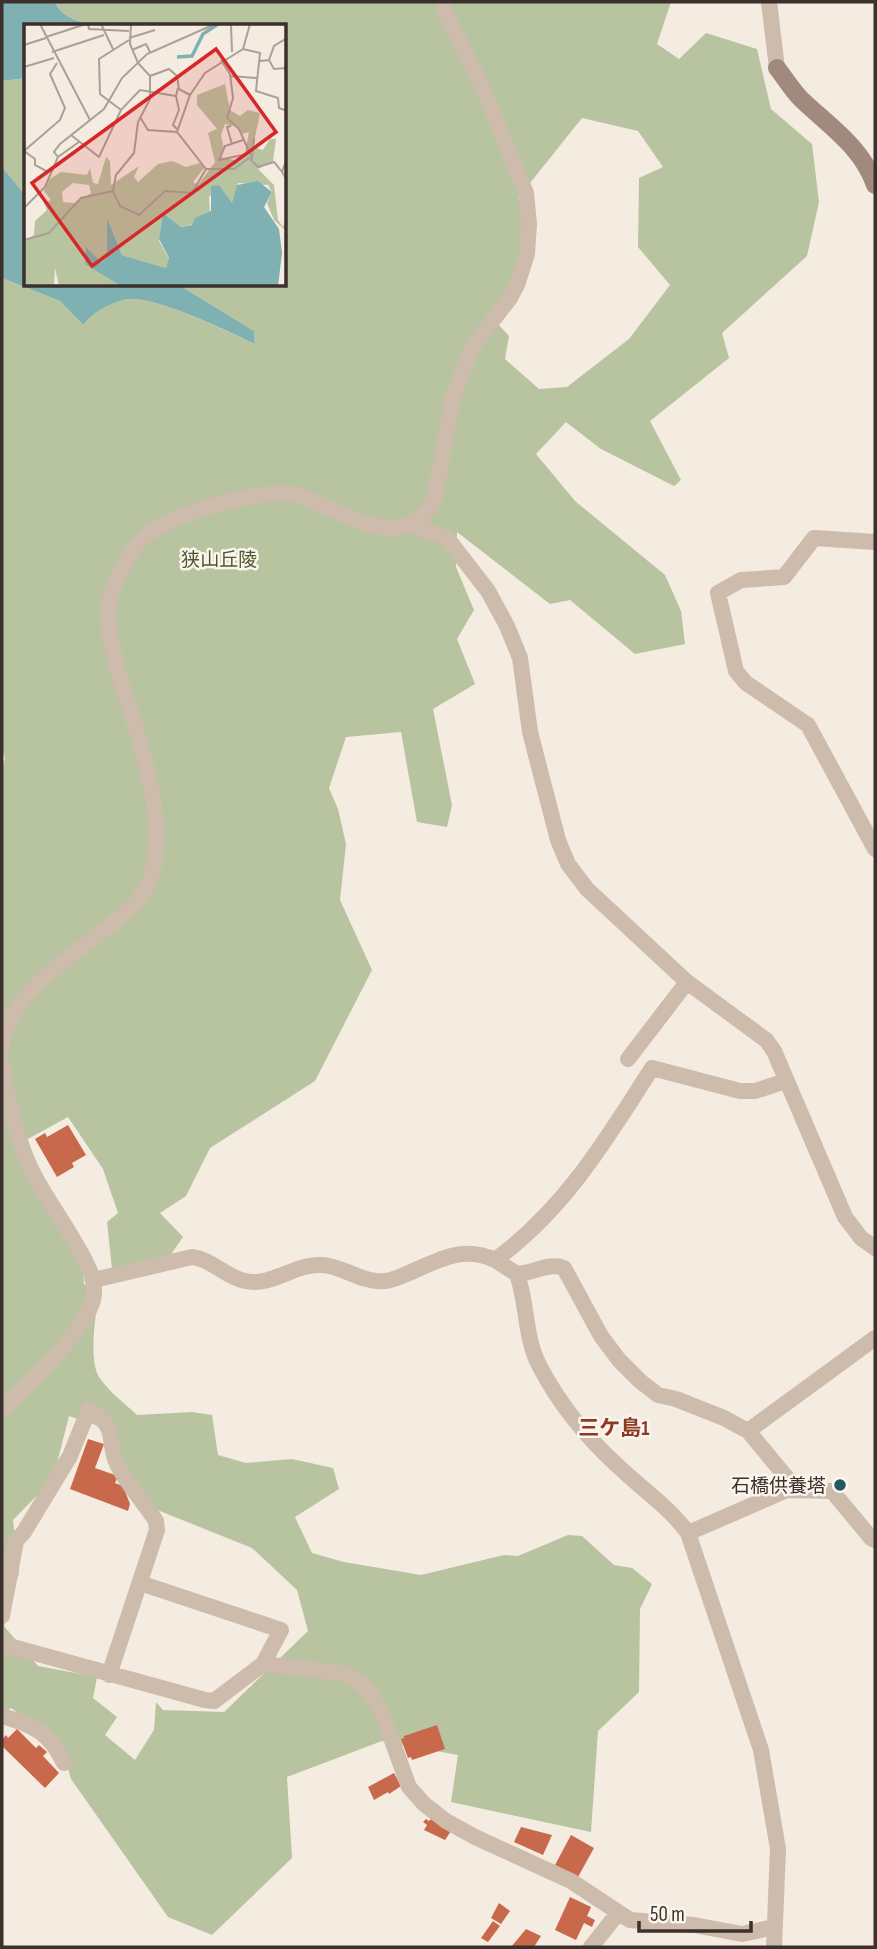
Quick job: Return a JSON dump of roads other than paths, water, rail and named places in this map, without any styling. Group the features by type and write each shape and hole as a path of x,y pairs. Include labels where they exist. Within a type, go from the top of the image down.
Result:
{"street":[{"path":"2,1047 2,1039 11,1019 27,994 94,937 120,919 140,899 151,879 155,858 151,786 109,629 109,605 115,584 131,551 145,535 164,523 235,501 268,494 297,494 360,522 392,530 412,525 428,512 435,501 453,397 472,346 517,285 527,254 528,234 526,193 481,84 445,12 443,2"},
{"path":"769,2 777,68 798,97 840,134 873,175"},
{"path":"412,525 447,538 488,591 507,626 520,659 530,732 558,841 568,863 587,889 687,982 766,1040 774,1051 845,1217 861,1238 875,1248"},
{"path":"875,542 814,538 784,577 741,580 718,593 736,671 746,683 808,725 875,849"},
{"path":"628,1059 687,982"},
{"path":"2,1066 12,1115 30,1164 94,1280 94,1299 85,1320 2,1410"},
{"path":"495,1260 568,1193 595,1157 652,1069 740,1091 755,1091 786,1081"},
{"path":"94,1280 192,1257 201,1258 239,1279 250,1282 265,1281 308,1266 322,1265 374,1281 387,1281 451,1255 478,1252 517,1274 533,1273 551,1265 564,1268 601,1336 619,1360 640,1381 658,1395 676,1399 724,1418 748,1431 797,1490"},
{"path":"517,1274 530,1344 539,1366 556,1394 609,1458 665,1507 688,1534 761,1750 778,1849 774,1947"},
{"path":"748,1431 875,1338"},
{"path":"2,1616 16,1541 70,1456 89,1409 104,1419 111,1433 118,1465 156,1521 157,1530 109,1675"},
{"path":"688,1534 787,1490 832,1491 875,1540"},
{"path":"2,1644 109,1675 214,1701 263,1664 281,1630 139,1583"},
{"path":"263,1664 344,1673 359,1682 371,1694 382,1713 409,1787 424,1804 446,1821 475,1837 571,1881 630,1920 694,1925 742,1934 774,1927"},
{"path":"2,1716 24,1722 48,1737 56,1745 64,1763"},
{"path":"591,1947 618,1913"}],"water":[{"path":"2,2 55,2 66,15 87,24 24,24 24,78 2,81"},
{"path":"2,167 24,194 24,287 2,278"},
{"path":"25,287 182,287 254,331 255,344 189,314 151,302 123,300 106,307 83,325 60,301"}],"place":[{"name":"石橋供養塔","path":"840,1485"}],"district":[{"name":"三ケ島1","path":"614,1428"}],"park label":[{"name":"狭山丘陵","path":"219,559"}]}
